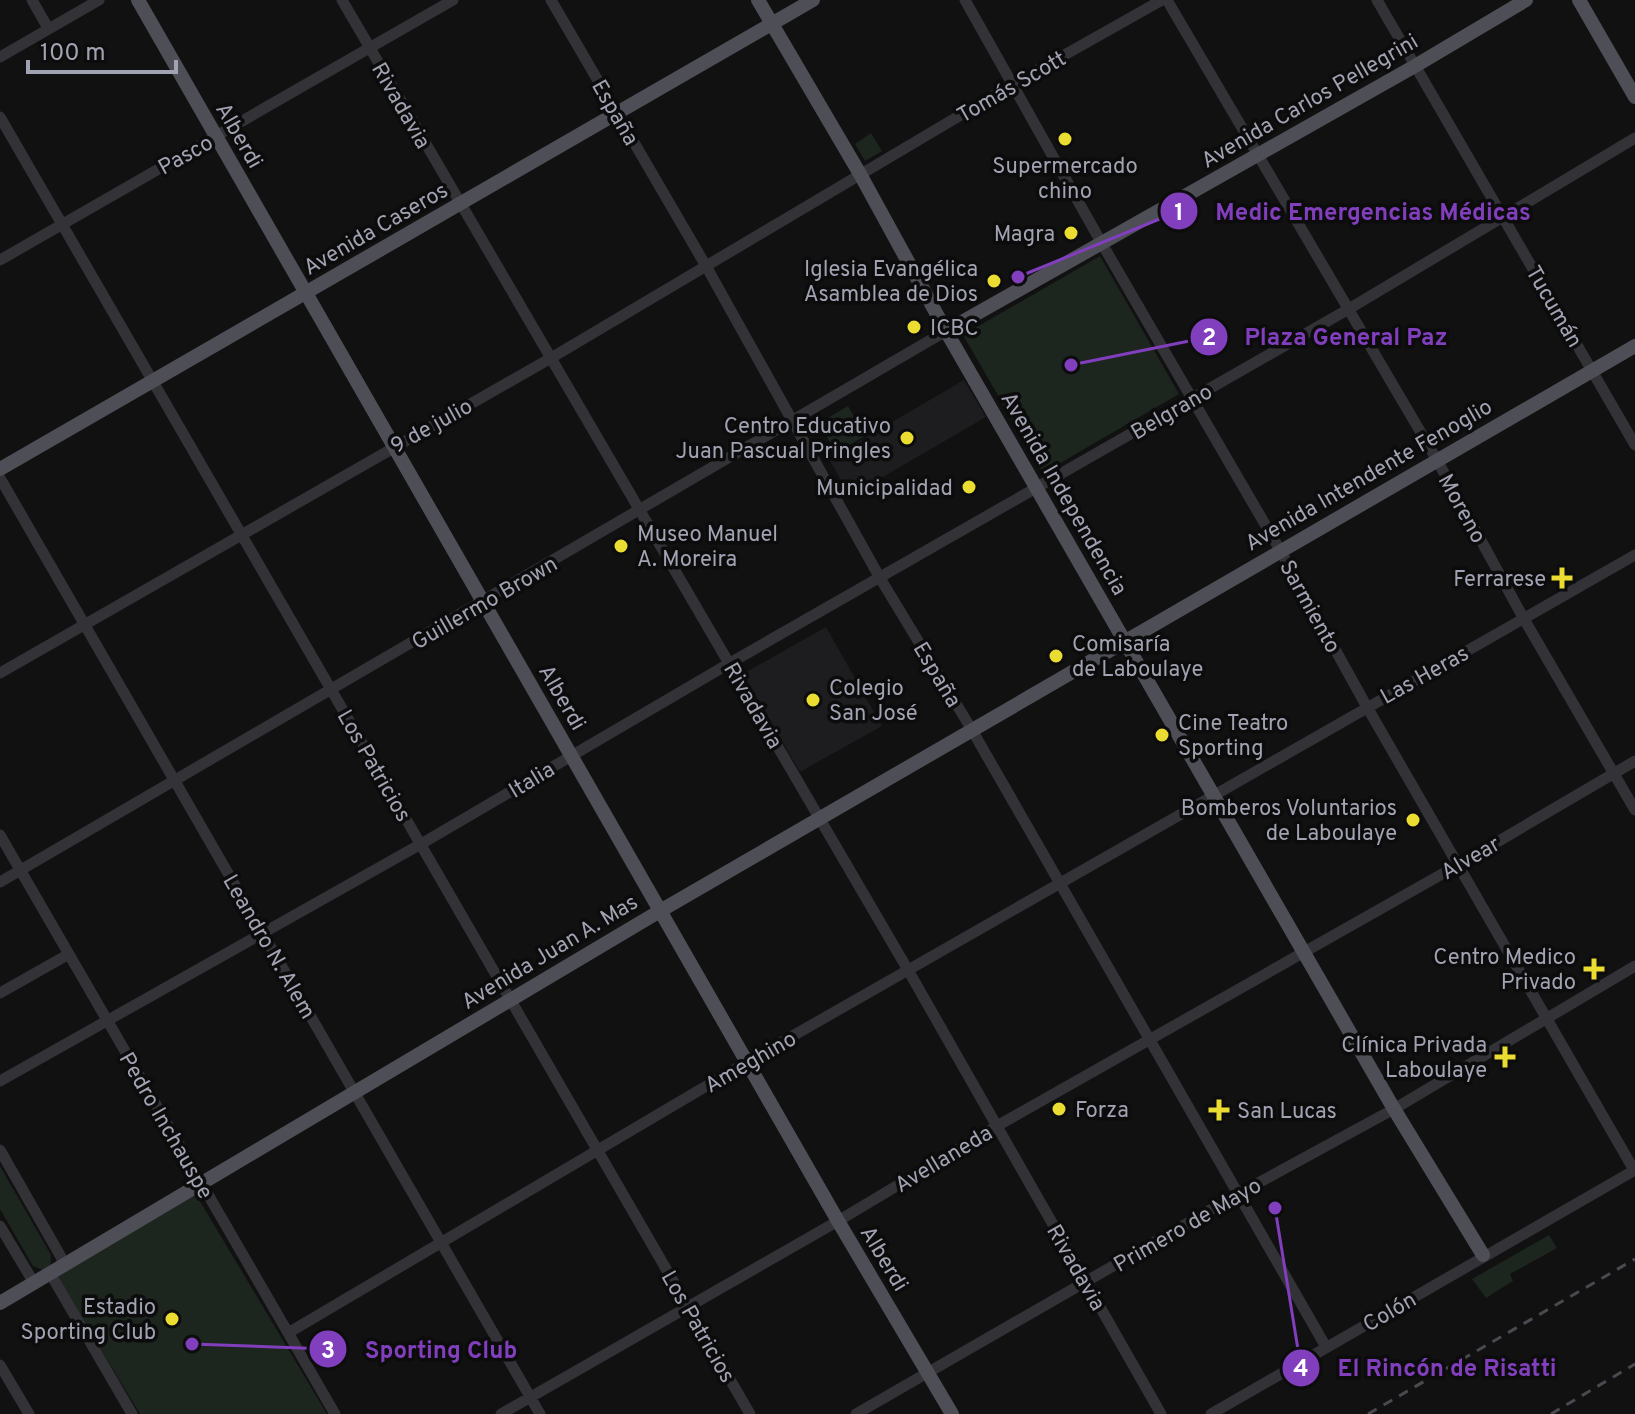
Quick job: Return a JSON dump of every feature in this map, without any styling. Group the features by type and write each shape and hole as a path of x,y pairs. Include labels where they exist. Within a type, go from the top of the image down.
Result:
{"main road":[{"name":"Alberdi","path":"138,0 838,1221 952,1414"},
{"name":"Avenida Independencia","path":"758,0 1394,1109 1483,1255"},
{"name":"Avenida Caseros","path":"0,469 813,0"},
{"name":"Avenida Carlos Pellegrini","path":"946,331 1526,0"},
{"path":"1579,0 1635,97"},
{"name":"Avenida Intendente Fenoglio","path":"1125,642 1635,346"},
{"name":"Avenida Juan A. Mas","path":"0,1303 510,999 1125,642"}],"street":[{"path":"32,0 48,28"},
{"path":"0,57 99,0"},
{"name":"Rivadavia","path":"342,0 908,970 1161,1414"},
{"name":"Pasco","path":"0,260 453,0"},
{"name":"España","path":"551,0 706,266 880,578 972,730 1326,1347"},
{"name":"Sarmiento","path":"965,0 1367,707 1635,1170"},
{"name":"Tomás Scott","path":"860,174 1164,0"},
{"name":"Moreno","path":"1164,0 1437,460 1524,619 1635,810"},
{"name":"Tucumán","path":"1377,0 1635,445"},
{"name":"Los Patricios","path":"0,117 750,1414"},
{"name":"Belgrano","path":"1037,488 1347,310 1635,138"},
{"name":"9 de julio","path":"0,673 551,358 860,174"},
{"name":"Guillermo Brown","path":"0,882 946,331"},
{"name":"Leandro N. Alem","path":"0,478 540,1414"},
{"name":"Italia","path":"0,1081 421,844 1037,488"},
{"name":"Las Heras","path":"1214,795 1635,555"},
{"name":"Alvear","path":"1304,950 1458,865 1635,761"},
{"name":"Ameghino","path":"288,1333 747,1062 1214,795"},
{"name":"Pedro Inchauspe","path":"0,835 335,1414"},
{"name":"Avellaneda","path":"501,1414 1304,950"},
{"path":"0,993 69,954"},
{"name":"Primero de Mayo","path":"856,1414 1238,1194 1394,1109 1635,966"},
{"path":"0,1150 65,1264"},
{"name":"Colón","path":"1211,1414 1635,1170"},
{"path":"0,1226 34,1283"},
{"path":"50,1273 132,1414"},
{"path":"0,1365 29,1414"}],"shaded area":[{"path":"871,133 882,151 865,161 855,144"},
{"path":"1100,256 1179,394 1043,473 963,335"},
{"name":"Centro Educativo Juan Pascual Pringles","path":"964,380 986,417 850,496 829,459"},
{"path":"848,406 865,436 836,453 819,423"},
{"name":"Colegio San José","path":"826,627 882,726 800,772 743,674"},
{"path":"0,1166 51,1255 50,1273 33,1266 0,1209"},
{"path":"195,1193 327,1414 140,1414 56,1275"},
{"path":"1549,1235 1557,1248 1510,1274 1513,1281 1486,1298 1472,1279"}],"railway":[{"path":"1368,1414 1635,1259"},
{"path":"1551,1414 1635,1364"}],"place":[{"name":"Supermercado chino","path":"1065,139"},
{"name":"Magra","path":"1071,233"},
{"name":"Medic Emergencias Médicas","path":"1018,277"},
{"name":"Iglesia Evangélica Asamblea de Dios","path":"994,281"},
{"name":"ICBC","path":"914,327"},
{"name":"Plaza General Paz","path":"1071,365"},
{"name":"Centro Educativo Juan Pascual Pringles","path":"907,438"},
{"name":"Municipalidad","path":"969,487"},
{"name":"Museo Manuel A. Moreira","path":"621,546"},
{"name":"Ferrarese","path":"1562,578"},
{"name":"Comisaría de Laboulaye","path":"1056,656"},
{"name":"Colegio San José","path":"813,700"},
{"name":"Cine Teatro Sporting","path":"1162,735"},
{"name":"Bomberos Voluntarios de Laboulaye","path":"1413,820"},
{"name":"Centro Medico Privado","path":"1594,969"},
{"name":"Clínica Privada Laboulaye","path":"1505,1057"},
{"name":"Forza","path":"1059,1109"},
{"name":"San Lucas","path":"1219,1110"},
{"name":"El Rincón de Risatti","path":"1275,1208"},
{"name":"Estadio Sporting Club","path":"172,1319"},
{"name":"Sporting Club","path":"192,1344"}]}
